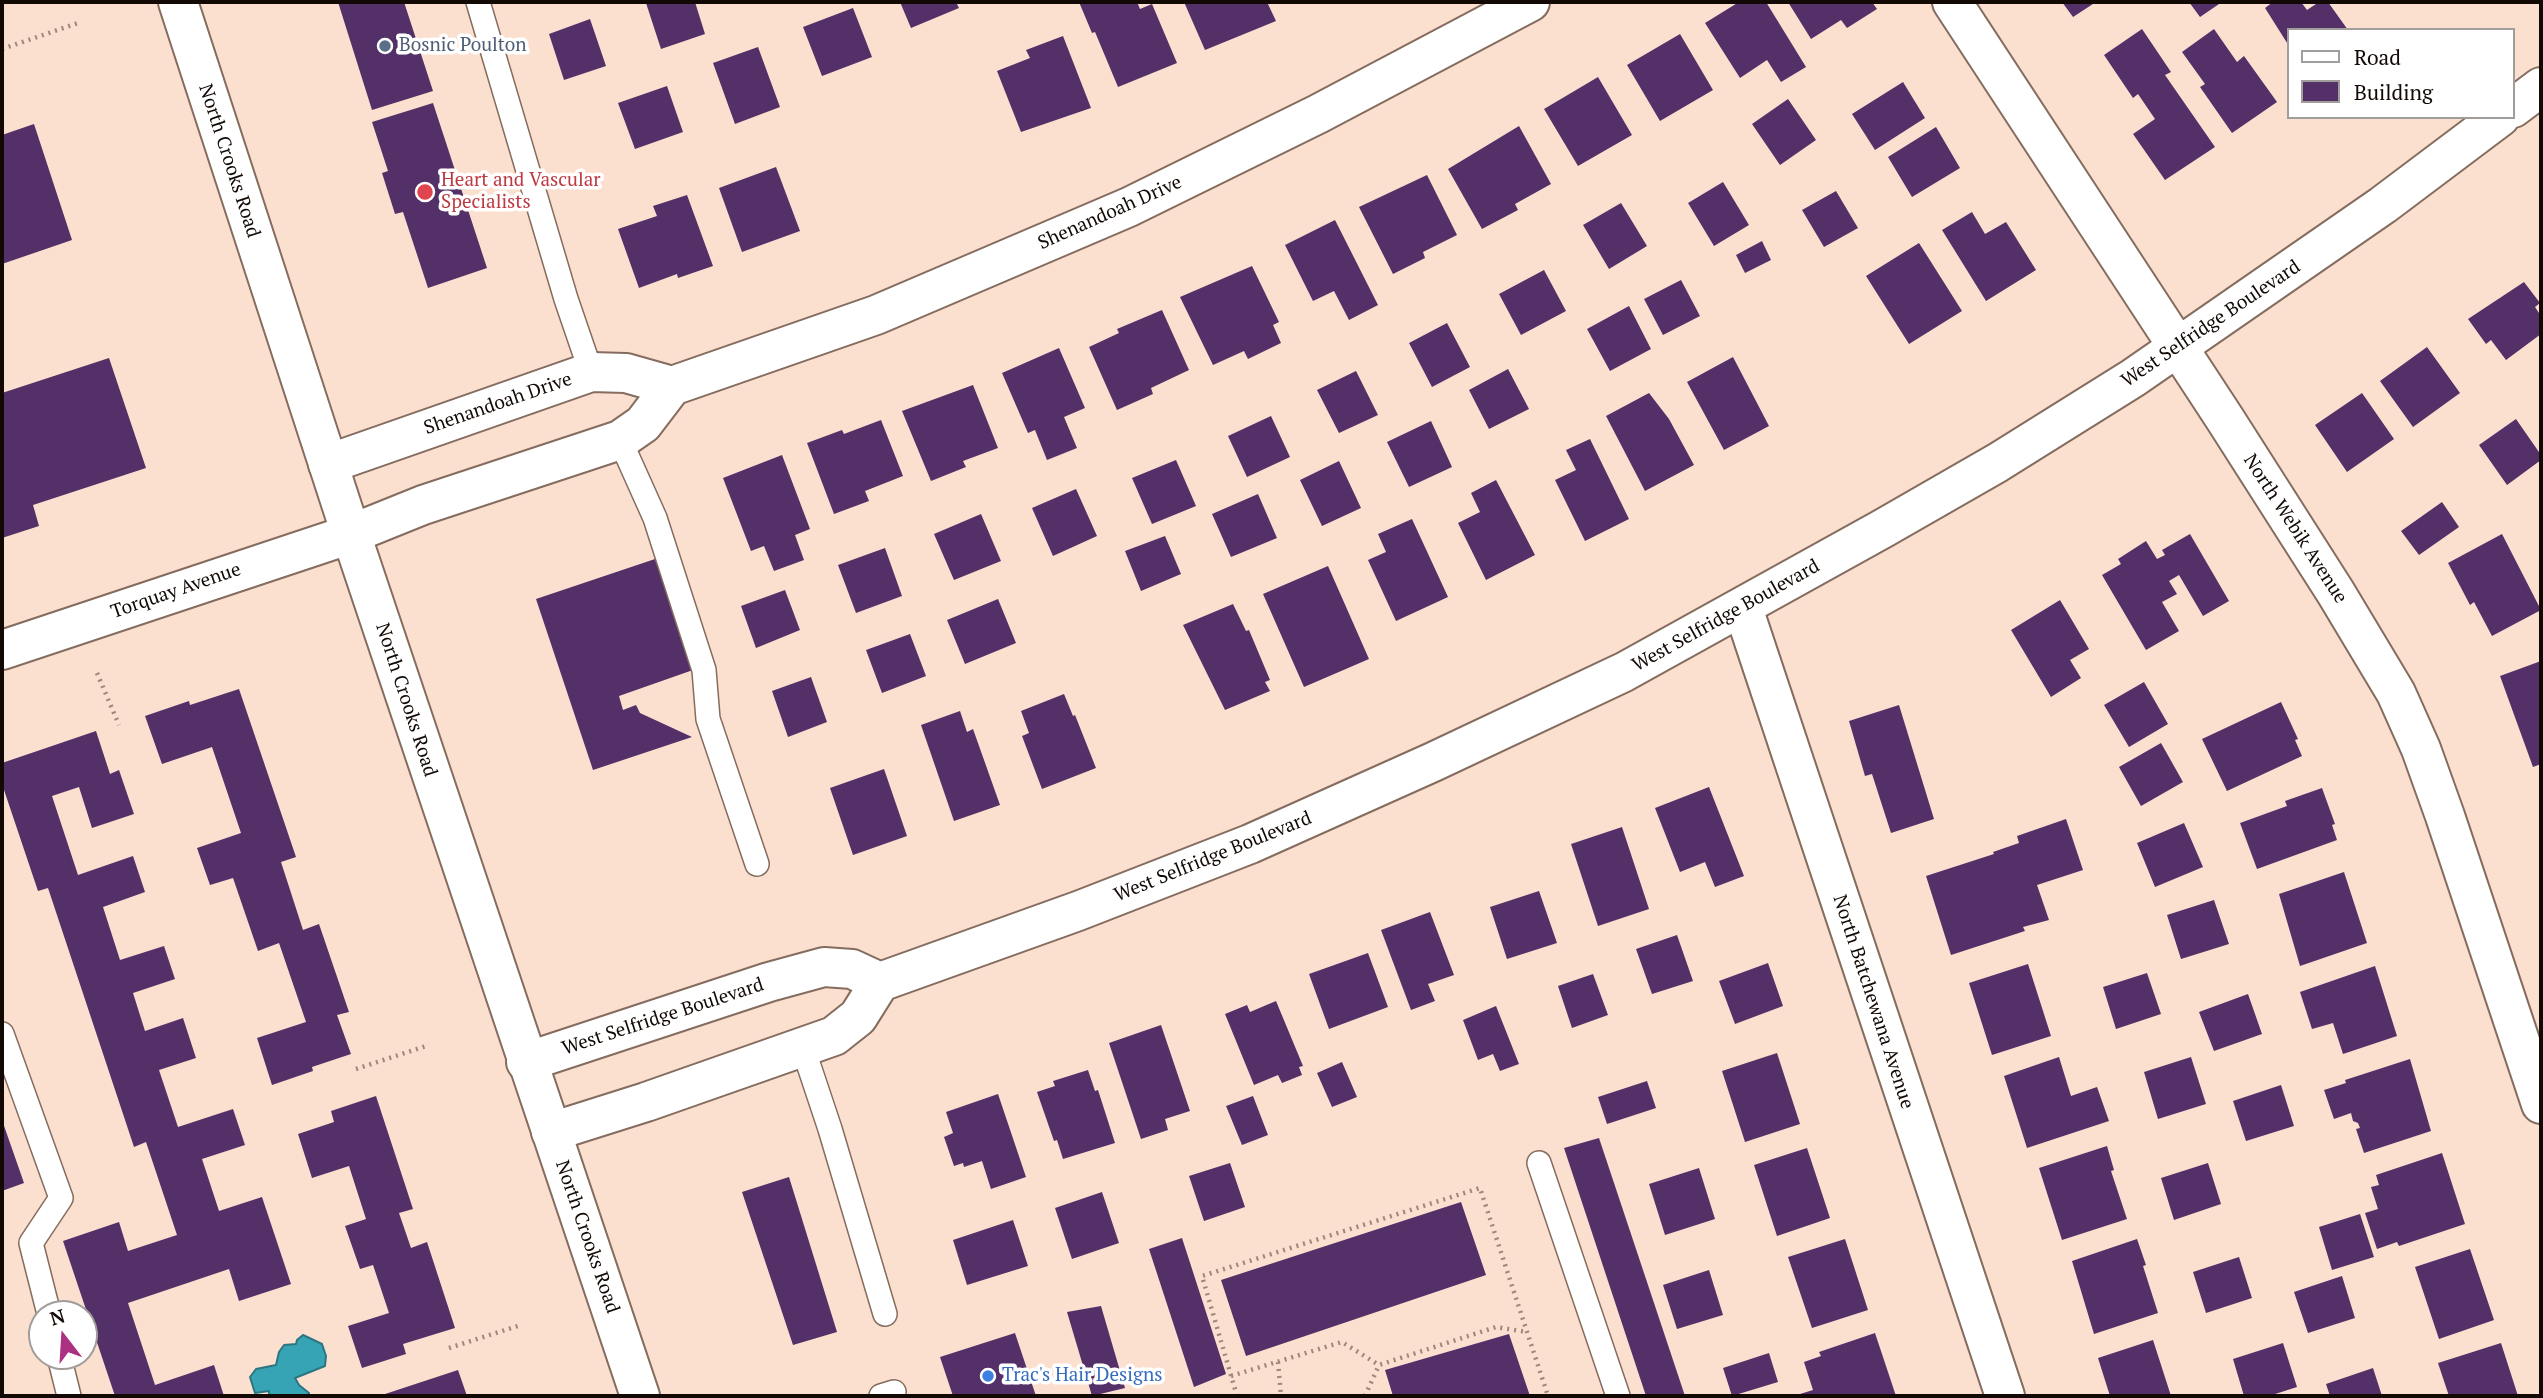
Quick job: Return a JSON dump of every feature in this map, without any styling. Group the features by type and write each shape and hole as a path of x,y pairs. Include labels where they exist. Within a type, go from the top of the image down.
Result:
{"street":[{"name":"North Crooks Road","path":"178,2 327,464 640,1396"},
{"name":"Shenandoah Drive","path":"327,464 591,372 626,373 672,386 876,315 1129,207 1330,108 1530,2"},
{"name":"North Webik Avenue","path":"1952,2 2336,593 2396,693 2421,749 2449,828 2541,1104"},
{"path":"2515,106 2541,87"},
{"name":"West Selfridge Boulevard","path":"527,1062 769,982 824,967 852,969 880,982 1078,911 1250,844 1624,672 1743,608 1997,463 2178,348 2383,205 2497,119"},
{"path":"351,534 423,505 620,440 643,425 672,386"},
{"name":"Torquay Avenue","path":"2,650 351,534"},
{"name":"North Batchewana Avenue","path":"1743,608 2005,1396"},
{"path":"551,1132 646,1102 834,1036 858,1017 880,982"}],"lane":[{"path":"478,2 566,299 591,372"},
{"path":"620,440 655,518 704,670 708,719 757,864"},
{"path":"2,1034 61,1198 31,1243 45,1300"},
{"path":"803,1048 885,1314"},
{"path":"1539,1164 1618,1396"},
{"path":"62,1370 69,1396"}],"path":[{"path":"2,49 82,22"},
{"path":"97,673 119,725"},
{"path":"356,1069 426,1046"},
{"path":"1237,1396 1202,1276 1480,1188 1548,1396"},
{"path":"449,1348 521,1325"},
{"path":"1365,1396 1379,1366 1496,1327 1527,1332"},
{"path":"1231,1376 1342,1342 1379,1366"},
{"path":"1278,1362 1281,1396"}],"water":[{"path":"303,1335 322,1344 326,1356 325,1366 295,1378 309,1396 269,1396 269,1391 255,1393 250,1377 256,1369 276,1365 284,1345 296,1344"}],"building":[{"name":"Bosnic Poulton","path":"338,2 404,2 433,91 372,110"},
{"path":"695,2 705,34 661,49 646,3"},
{"path":"900,2 956,2 959,8 911,28"},
{"path":"1079,2 1137,2 1140,9 1152,4 1177,63 1118,87"},
{"path":"1184,2 1267,2 1276,21 1205,50"},
{"path":"1739,2 1766,2 1806,67 1781,82 1767,60 1740,78 1705,23"},
{"path":"1788,2 1872,2 1877,9 1847,28 1841,20 1811,39"},
{"path":"2062,2 2096,2 2073,17"},
{"path":"2189,2 2222,2 2200,17"},
{"path":"2273,2 2301,2 2307,10 2319,2 2328,2 2347,28 2288,28 2288,44 2265,8"},
{"path":"853,8 872,57 822,76 803,27"},
{"path":"590,19 606,66 564,80 549,34"},
{"path":"2142,29 2171,72 2165,75 2215,147 2165,180 2133,134 2155,119 2138,94 2133,98 2104,55"},
{"path":"2214,29 2237,62 2244,56 2277,102 2232,133 2200,87 2205,84 2182,52"},
{"path":"1680,34 1713,90 1660,121 1627,65"},
{"path":"1063,36 1091,108 1021,132 997,71 1030,58 1026,50"},
{"path":"758,47 780,107 735,124 713,63"},
{"path":"1598,77 1632,135 1578,166 1544,109"},
{"path":"1903,82 1925,118 1875,150 1852,114"},
{"path":"667,86 683,132 635,149 618,103"},
{"path":"1788,99 1816,140 1780,165 1752,124"},
{"name":"Heart and Vascular Specialists","path":"433,103 487,268 428,288 403,212 395,214 382,173 388,171 372,122"},
{"path":"34,124 72,240 2,264 2,135"},
{"path":"1519,126 1551,184 1515,204 1518,210 1482,229 1448,169"},
{"path":"1936,127 1960,168 1912,197 1888,157"},
{"path":"776,167 800,231 742,252 719,188"},
{"path":"1427,175 1457,235 1423,252 1425,258 1393,274 1359,207"},
{"path":"1723,182 1749,225 1714,246 1688,203"},
{"path":"1836,191 1858,228 1824,247 1802,210"},
{"path":"687,195 713,266 678,278 677,274 639,288 618,229 657,216 653,206"},
{"path":"1621,203 1647,246 1609,269 1583,225"},
{"path":"1972,212 1985,234 2006,222 2036,270 1986,301 1942,230"},
{"path":"1335,220 1378,305 1349,320 1334,291 1313,301 1285,245"},
{"path":"1762,241 1771,260 1745,273 1736,255"},
{"path":"1919,243 1962,311 1909,344 1866,276"},
{"path":"1252,266 1279,322 1273,325 1281,343 1248,359 1244,351 1213,365 1180,297"},
{"path":"1544,270 1566,311 1521,335 1499,294"},
{"path":"1681,280 1700,316 1663,335 1644,299"},
{"path":"2524,282 2540,303 2535,307 2541,316 2541,334 2506,360 2491,340 2486,344 2468,319"},
{"path":"1629,306 1651,349 1610,371 1587,329"},
{"path":"1162,310 1189,370 1151,388 1153,394 1117,410 1089,347 1119,333 1117,329"},
{"path":"1447,323 1470,367 1432,387 1409,343"},
{"path":"2427,347 2460,393 2413,427 2380,381"},
{"path":"1059,348 1085,408 1064,417 1077,448 1047,460 1035,430 1028,433 1002,373"},
{"path":"1733,357 1769,426 1724,450 1687,382"},
{"path":"109,358 146,468 33,505 39,526 2,538 2,393"},
{"path":"1508,369 1529,409 1489,429 1469,390"},
{"path":"1356,371 1378,415 1339,433 1317,390"},
{"path":"973,385 998,448 963,461 966,467 931,481 902,411"},
{"path":"1649,393 1669,419 1694,465 1645,491 1606,416"},
{"path":"2362,393 2394,439 2347,472 2315,425"},
{"path":"1271,416 1290,457 1247,477 1228,436"},
{"path":"2516,419 2541,455 2541,460 2507,485 2479,445"},
{"path":"881,420 903,476 865,491 869,501 834,514 807,443 842,430 844,434"},
{"path":"1431,421 1452,467 1409,487 1387,442"},
{"path":"1590,439 1629,519 1585,541 1555,480 1576,470 1566,450"},
{"path":"782,455 810,529 795,535 804,560 774,571 764,546 751,551 723,478"},
{"path":"1176,460 1196,506 1152,524 1132,478"},
{"path":"1339,461 1361,508 1322,526 1300,480"},
{"path":"1496,480 1535,555 1486,580 1458,523 1480,512 1471,493"},
{"path":"1076,489 1097,536 1053,556 1032,508"},
{"path":"1258,494 1277,538 1231,557 1212,514"},
{"path":"2442,502 2459,527 2419,555 2401,531"},
{"path":"981,514 1001,561 954,580 934,534"},
{"path":"1412,519 1448,597 1396,621 1368,560 1386,552 1378,534"},
{"path":"2190,534 2229,601 2203,616 2179,575 2169,581 2177,594 2162,602 2179,631 2146,650 2102,575 2121,564 2118,559 2146,541 2157,559 2165,555 2162,550"},
{"path":"2502,534 2541,610 2492,636 2474,602 2470,605 2448,563"},
{"path":"1165,536 1181,574 1141,591 1125,551"},
{"path":"885,548 902,596 856,613 838,565"},
{"path":"655,559 693,670 619,696 623,710 636,705 640,713 692,737 593,770 536,599"},
{"path":"1328,566 1369,659 1304,687 1263,594"},
{"path":"785,590 800,630 756,648 741,606"},
{"path":"998,599 1016,643 965,664 947,620"},
{"path":"2060,600 2089,649 2070,660 2081,678 2051,697 2011,630"},
{"path":"1233,604 1246,631 1249,630 1270,680 1265,682 1270,691 1225,710 1183,625"},
{"path":"910,634 926,676 882,693 866,650"},
{"path":"2541,661 2541,764 2533,767 2500,676"},
{"path":"811,677 827,722 788,737 772,691"},
{"path":"2144,682 2168,724 2129,747 2104,705"},
{"path":"239,689 296,857 281,862 303,930 319,924 349,1012 337,1015 351,1054 312,1067 313,1071 272,1085 257,1038 306,1022 279,943 258,951 233,878 210,885 197,848 241,833 212,747 162,764 145,716 189,701 190,705"},
{"path":"1064,694 1096,768 1042,789 1022,736 1029,733 1021,711"},
{"path":"2281,702 2298,739 2295,740 2302,756 2227,791 2202,739"},
{"path":"1899,705 1934,819 1891,833 1872,774 1865,776 1849,721"},
{"path":"960,711 967,732 973,729 1000,805 954,821 921,725"},
{"path":"96,731 110,774 119,770 134,814 92,828 79,787 52,796 78,875 133,856 145,892 103,907 120,960 164,946 175,979 133,993 145,1031 183,1018 196,1058 159,1070 178,1127 233,1109 245,1145 202,1159 219,1211 262,1197 291,1284 239,1301 229,1269 128,1303 155,1385 214,1365 224,1396 115,1396 98,1345 98,1300 83,1300 63,1241 119,1222 128,1251 177,1235 146,1142 134,1147 48,888 38,891 2,784 2,763"},
{"path":"2161,743 2183,782 2141,806 2119,767"},
{"path":"884,769 907,836 853,855 830,788"},
{"path":"1709,787 1744,876 1715,887 1705,862 1680,872 1655,808"},
{"path":"2322,788 2335,824 2332,825 2337,840 2257,869 2240,823 2287,806 2285,801"},
{"path":"2066,819 2083,870 2037,885 2049,920 2023,927 2025,931 1951,955 1926,876 1994,854 1993,852 2019,843 2017,836"},
{"path":"2184,823 2203,867 2155,887 2137,843"},
{"path":"1622,827 1649,909 1598,926 1571,844"},
{"path":"2344,872 2367,943 2300,966 2279,894"},
{"path":"1539,891 1557,943 1507,959 1490,907"},
{"path":"2214,900 2229,944 2181,959 2167,915"},
{"path":"1430,912 1454,975 1428,984 1435,1001 1411,1010 1381,930"},
{"path":"1677,935 1693,981 1652,994 1636,949"},
{"path":"1368,953 1388,1007 1329,1029 1309,974"},
{"path":"1768,963 1783,1006 1735,1024 1719,981"},
{"path":"2028,964 2051,1036 1992,1055 1969,983"},
{"path":"2375,966 2397,1036 2343,1054 2333,1023 2312,1029 2300,992"},
{"path":"2147,973 2161,1014 2116,1029 2103,987"},
{"path":"1593,974 1608,1015 1572,1028 1558,986"},
{"path":"2248,994 2262,1034 2214,1051 2199,1012"},
{"path":"1276,1001 1303,1066 1299,1067 1302,1075 1282,1083 1278,1075 1254,1085 1225,1014 1247,1005 1250,1012"},
{"path":"1496,1006 1519,1064 1500,1071 1493,1054 1478,1060 1463,1020"},
{"path":"1161,1025 1190,1111 1165,1119 1168,1130 1141,1139 1109,1043"},
{"path":"1777,1053 1800,1124 1745,1142 1722,1071"},
{"path":"2059,1057 2071,1096 2097,1087 2109,1121 2027,1148 2004,1076"},
{"path":"2191,1057 2206,1104 2158,1119 2144,1072"},
{"path":"2410,1059 2431,1131 2364,1153 2356,1129 2360,1128 2358,1123 2353,1121 2351,1113 2334,1119 2324,1090 2346,1083 2345,1080"},
{"path":"1342,1062 1357,1097 1332,1107 1317,1073"},
{"path":"1088,1070 1095,1091 1098,1090 1115,1143 1063,1159 1037,1092 1055,1086 1053,1081"},
{"path":"1647,1081 1656,1108 1607,1124 1598,1097"},
{"path":"2281,1085 2294,1126 2246,1141 2233,1101"},
{"path":"998,1094 1026,1177 991,1189 982,1161 964,1167 963,1163 954,1166 944,1137 953,1133 946,1112"},
{"path":"376,1096 413,1209 399,1213 411,1248 427,1242 455,1328 403,1344 406,1354 362,1368 348,1326 389,1313 373,1265 360,1269 345,1226 366,1219 349,1166 312,1178 298,1134 334,1122 331,1111"},
{"path":"1253,1096 1268,1135 1242,1145 1226,1106"},
{"path":"2,1120 24,1183 2,1191"},
{"path":"1599,1138 1685,1396 1646,1396 1564,1148"},
{"path":"2107,1146 2114,1170 2111,1171 2127,1219 2062,1240 2039,1168"},
{"path":"1807,1148 1830,1218 1777,1236 1754,1165"},
{"path":"2442,1153 2465,1224 2399,1246 2397,1242 2377,1249 2365,1213 2378,1209 2371,1187 2379,1185 2376,1175"},
{"path":"1230,1163 1245,1207 1204,1221 1189,1176"},
{"path":"2208,1163 2221,1204 2174,1220 2161,1178"},
{"path":"1699,1168 1715,1219 1665,1235 1649,1184"},
{"path":"789,1177 837,1332 793,1345 742,1192"},
{"path":"1102,1192 1119,1243 1072,1259 1055,1208"},
{"path":"1461,1202 1486,1275 1246,1356 1221,1280"},
{"path":"2360,1214 2374,1257 2332,1270 2319,1227"},
{"path":"1013,1220 1028,1266 967,1285 953,1240"},
{"path":"1182,1238 1226,1374 1194,1387 1149,1249"},
{"path":"1845,1239 1868,1310 1812,1328 1788,1257"},
{"path":"2137,1239 2158,1313 2094,1334 2072,1261"},
{"path":"2470,1249 2494,1320 2439,1339 2415,1267"},
{"path":"2239,1257 2252,1298 2206,1313 2193,1272"},
{"path":"1709,1270 1723,1315 1677,1329 1663,1285"},
{"path":"2342,1276 2355,1318 2308,1333 2294,1292"},
{"path":"1101,1306 1125,1388 1092,1396 1067,1312"},
{"name":"Trac's Hair Designs","path":"1015,1333 1036,1396 953,1396 940,1357"},
{"path":"1875,1333 1896,1396 1801,1396 1800,1394 1813,1390 1804,1362 1821,1356 1819,1352"},
{"path":"1509,1334 1530,1396 1393,1396 1385,1370"},
{"path":"2153,1340 2171,1396 2110,1396 2098,1358"},
{"path":"2283,1343 2297,1387 2269,1396 2244,1396 2233,1359"},
{"path":"2501,1343 2518,1396 2449,1396 2438,1363"},
{"path":"1769,1353 1778,1382 1732,1396 1723,1368"},
{"path":"2373,1368 2382,1396 2330,1396 2326,1384"},
{"path":"458,1370 467,1396 379,1396"}],"place":[{"name":"Bosnic Poulton","path":"385,46"},
{"name":"Heart and Vascular Specialists","path":"425,192"},
{"name":"Trac's Hair Designs","path":"988,1376"}]}
